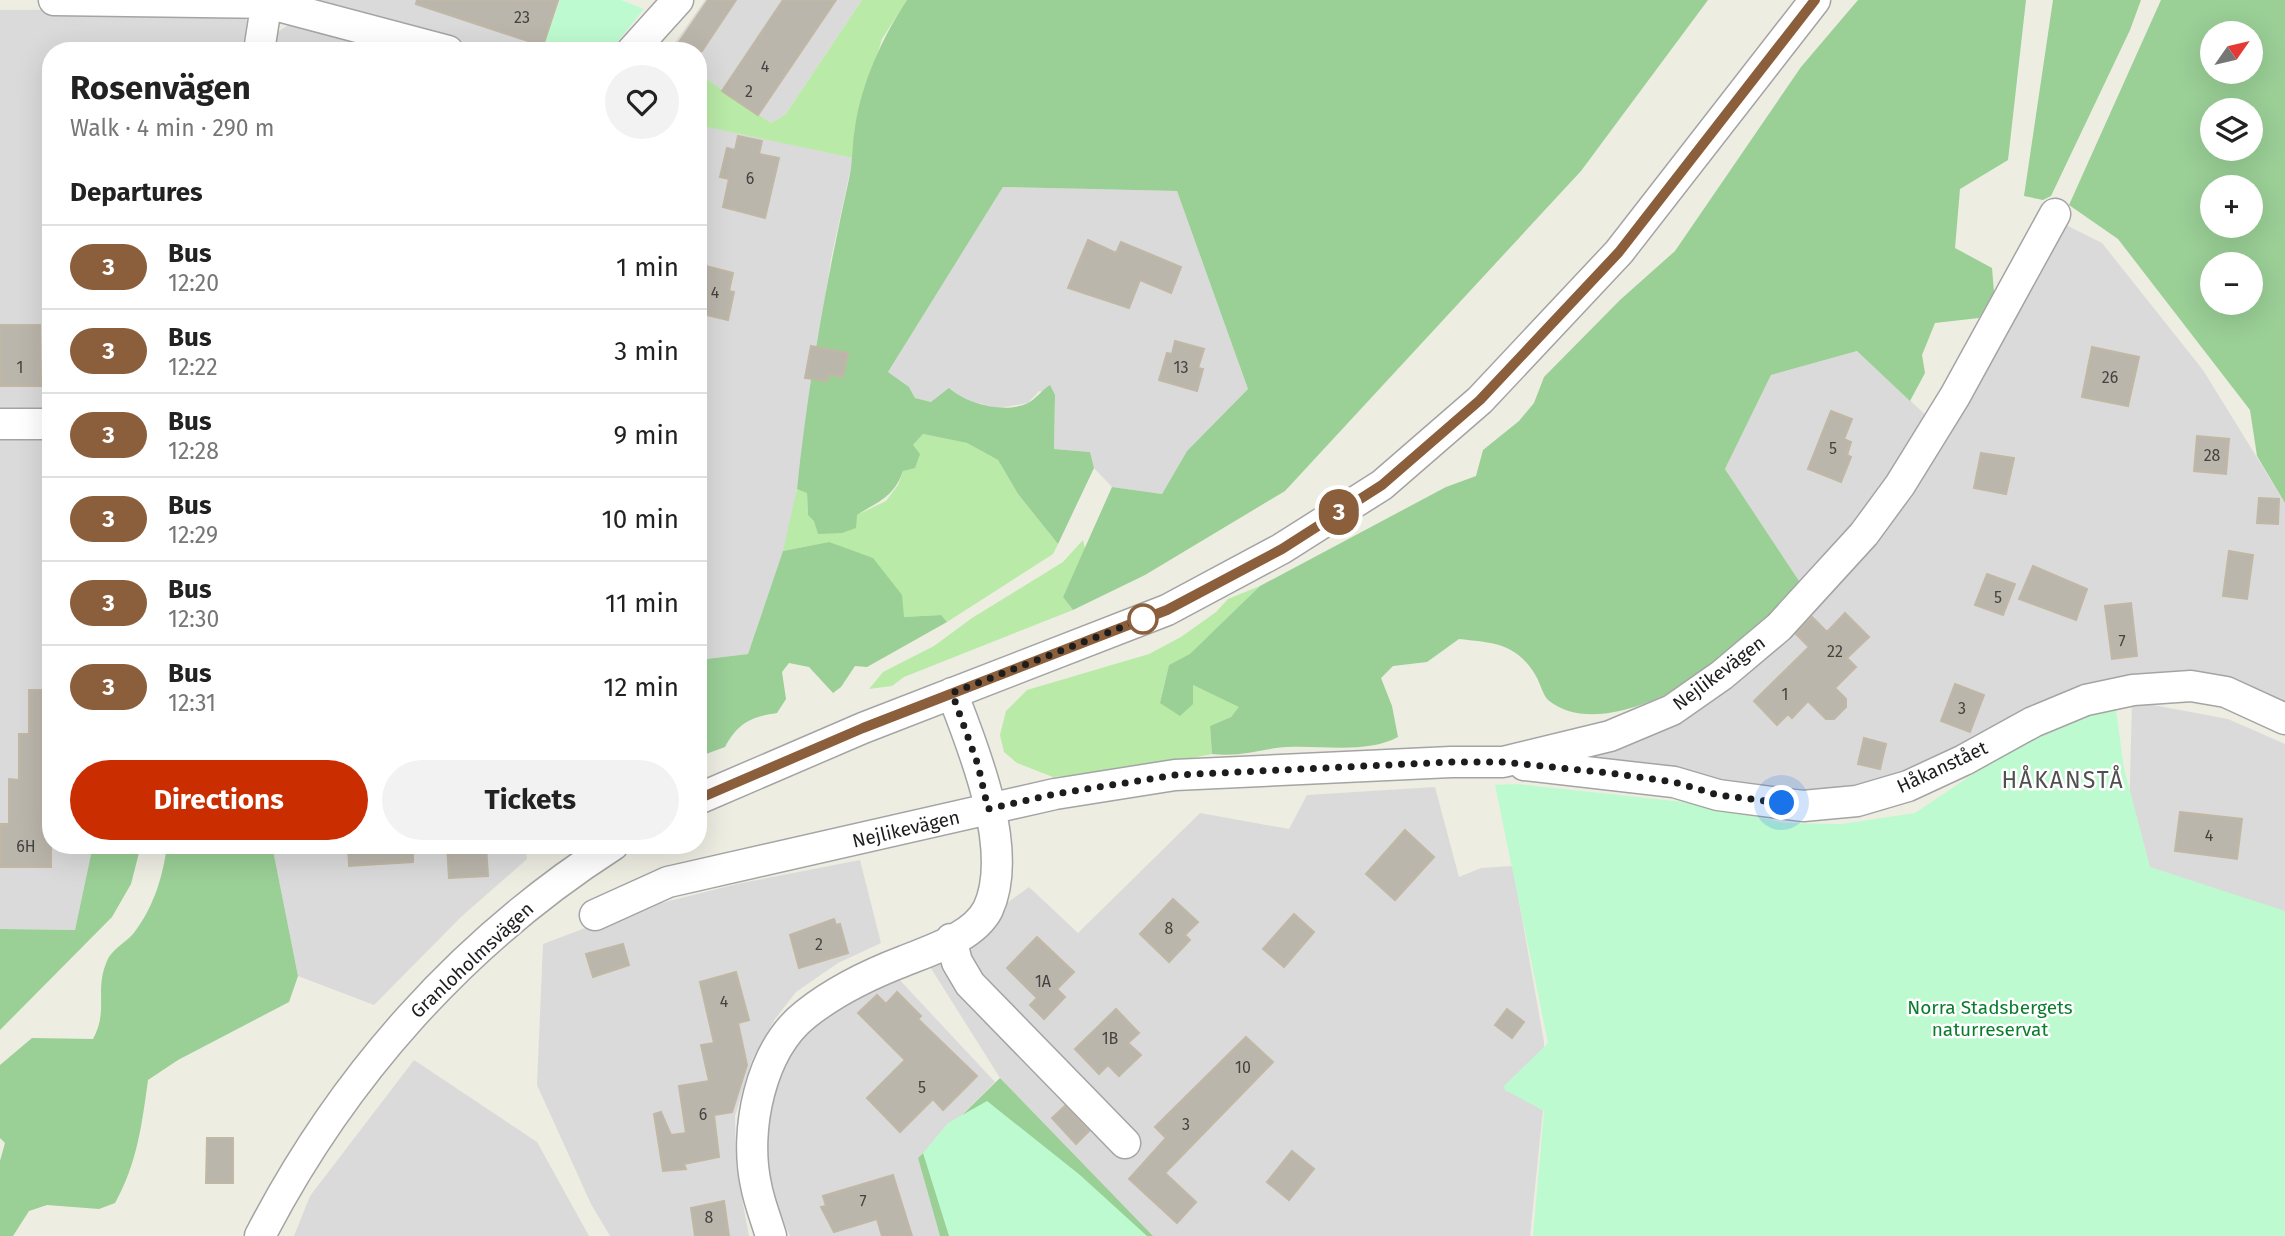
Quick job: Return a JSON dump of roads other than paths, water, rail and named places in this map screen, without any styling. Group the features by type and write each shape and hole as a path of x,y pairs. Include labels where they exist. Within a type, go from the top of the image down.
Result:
{"street":[{"path":"54,0 267,1 415,42"},
{"path":"640,42 678,0"},
{"path":"707,795 952,693 1167,610 1282,549 1382,485 1480,400 1619,252 1815,0"},
{"path":"260,42 267,1"},
{"name":"Nejlikevägen","path":"595,915 668,881 1055,794 1175,775 1503,762 1610,736 1672,710 1722,675 1779,627 1864,534 1900,485 1955,396 2054,214"},
{"path":"0,424 42,424"},
{"name":"Håkanstået","path":"1503,762 1674,782 1718,795 1802,806 1857,801 1908,786 1964,760 2033,722 2086,700 2133,690 2191,686 2226,692 2285,719"},
{"path":"771,1236 755,1184 752,1136 761,1090 778,1047 804,1015 842,989 968,931 987,910 994,885 995,840 978,765 952,693"},
{"name":"Granloholmsvägen","path":"260,1236 302,1162 344,1099 383,1047 427,996 501,928 600,854"},
{"path":"951,940 957,962 970,984 1125,1143"}],"district":[{"name":"HÅKANSTÅ","path":"2063,780"}],"park label":[{"name":"Norra Stadsbergets naturreservat","path":"1990,1018"}]}
